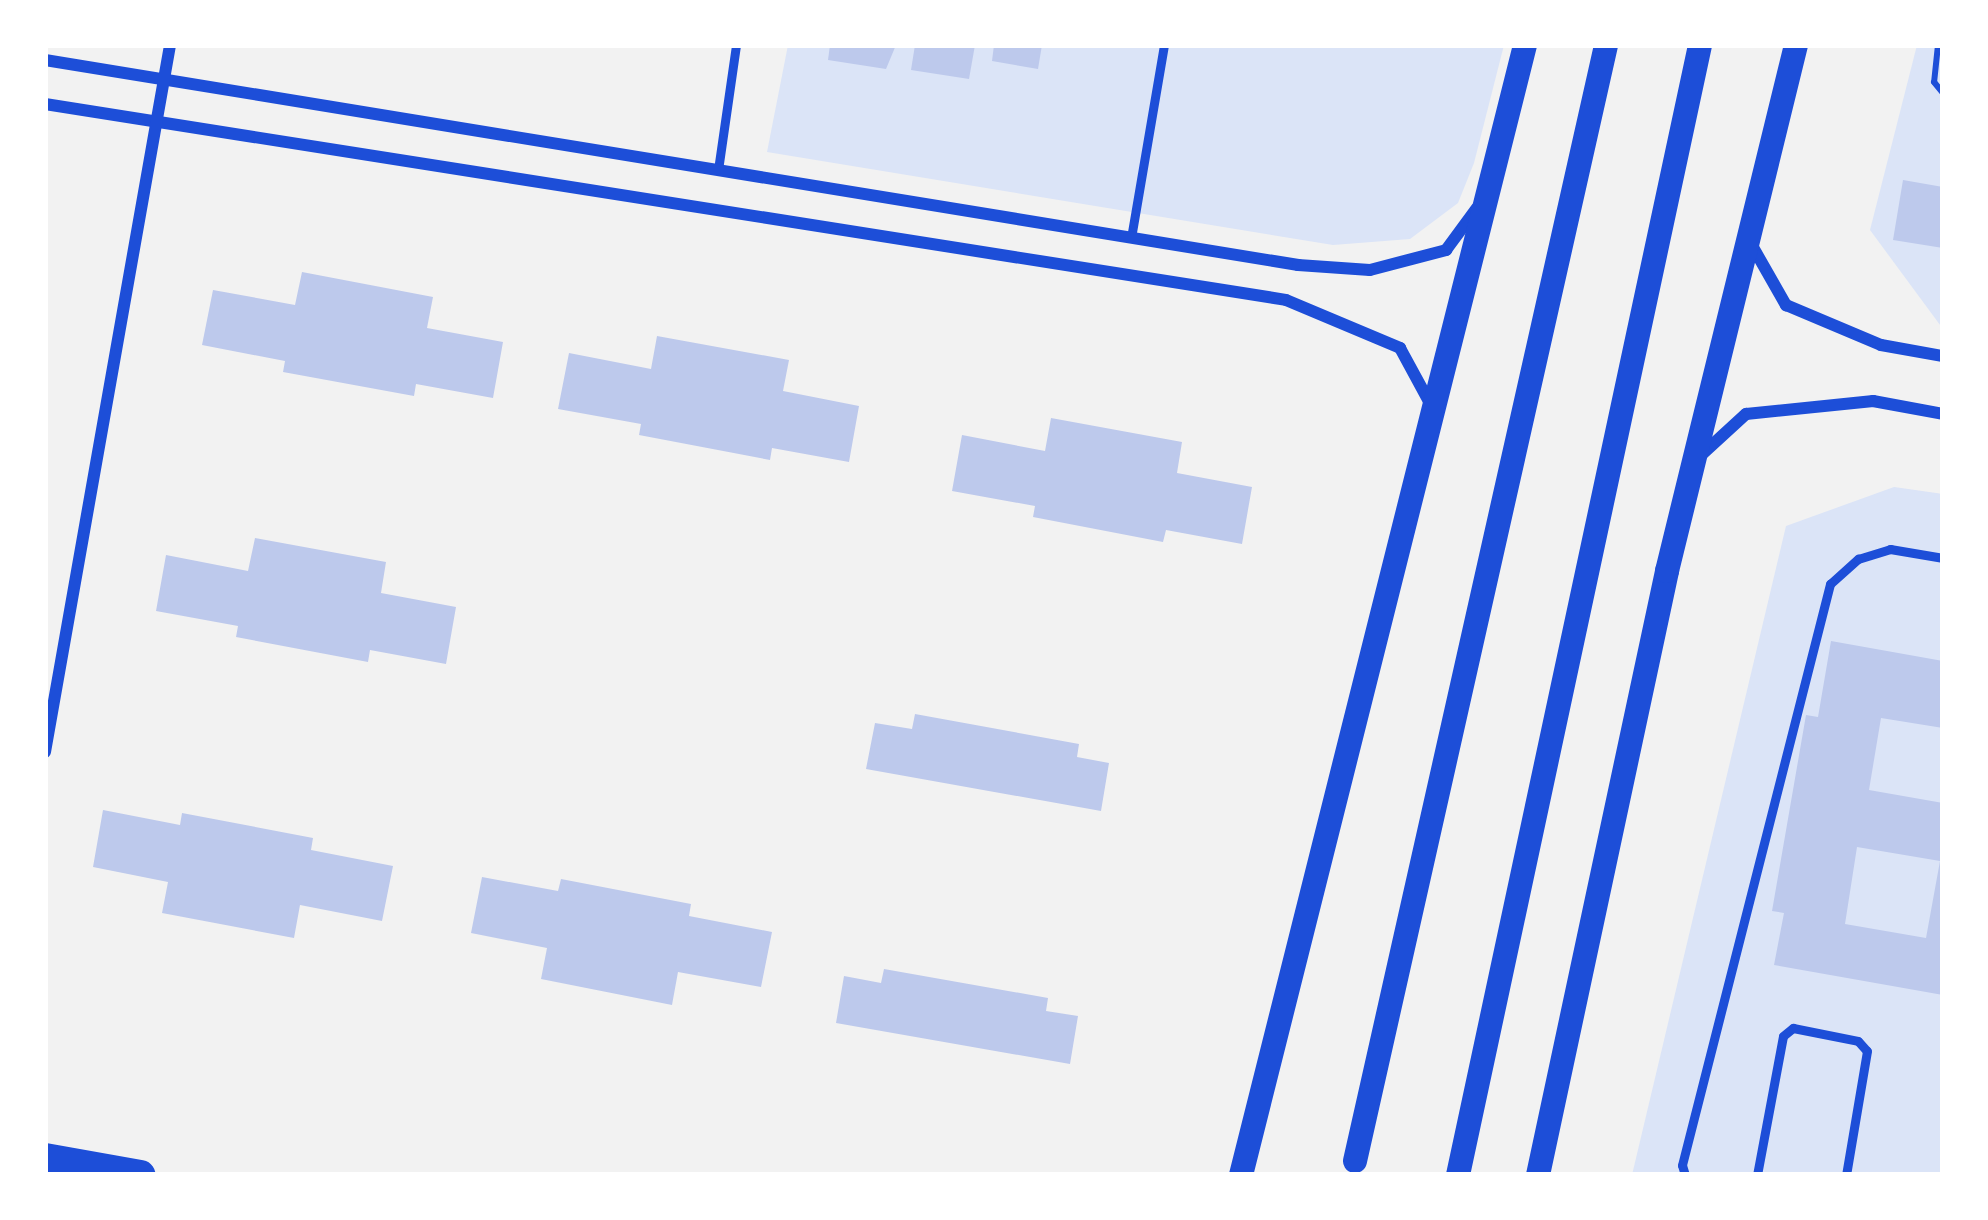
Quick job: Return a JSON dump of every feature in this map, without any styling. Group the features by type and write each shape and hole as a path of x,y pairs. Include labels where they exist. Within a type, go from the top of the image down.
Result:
{"main road":[{"path":"1241,1175 1525,45"},
{"path":"1354,1161 1606,45"},
{"path":"1458,1175 1700,45"},
{"path":"1538,1175 1693,462 1796,45"},
{"path":"45,1158 140,1175"}],"street":[{"path":"45,752 170,45"},
{"path":"45,60 1298,265 1370,270 1446,250 1489,193"},
{"path":"45,104 1286,300 1400,348 1432,406"},
{"path":"1748,238 1786,305 1880,345 1943,356"},
{"path":"1693,462 1746,414 1873,401 1943,414"}],"lane":[{"path":"718,170 735,46 722,45"},
{"path":"1131,238 1164,45"},
{"path":"1684,1175 1682,1165 1830,584 1858,559 1889,549 1943,558"},
{"path":"1757,1175 1783,1036 1792,1028 1858,1041 1867,1051 1846,1175"}],"path":[{"path":"1938,45 1934,82 1943,93"}],"shaded area":[{"path":"788,45 1504,45 1474,163 1458,203 1410,239 1333,245 767,152"},
{"path":"1917,45 1943,45 1943,329 1870,230"},
{"path":"1894,487 1943,494 1943,1175 1632,1175 1786,526"}],"building":[{"path":"830,45 896,45 886,69 828,60"},
{"path":"915,45 975,45 969,79 911,70"},
{"path":"994,45 1042,45 1038,69 992,61"},
{"path":"1903,180 1943,187 1943,248 1893,240"},
{"path":"302,272 433,297 427,328 503,342 493,398 416,384 414,396 283,372 285,361 202,345 213,290 295,305"},
{"path":"657,336 789,360 783,391 859,406 849,462 772,448 770,460 639,435 641,424 558,409 569,353 651,369"},
{"path":"1051,418 1182,442 1177,473 1252,487 1242,544 1166,530 1163,542 1033,517 1035,506 952,491 962,435 1045,451"},
{"path":"255,538 386,562 381,593 456,607 446,664 370,650 368,662 236,637 238,626 156,611 166,555 248,571"},
{"path":"1831,641 1943,661 1943,728 1881,718 1869,790 1943,803 1943,995 1774,965 1784,913 1772,911 1806,715 1818,717","holes":["1857,847 1940,861 1926,938 1845,924"]},
{"path":"915,714 1079,744 1077,757 1109,763 1101,811 866,769 875,723 912,729"},
{"path":"103,810 180,825 182,813 313,838 311,850 393,866 382,921 300,905 294,938 162,913 168,882 93,867"},
{"path":"482,877 558,891 561,879 691,904 689,916 772,932 761,987 678,972 672,1005 541,979 547,948 471,933"},
{"path":"884,969 1048,998 1046,1011 1078,1016 1070,1064 836,1023 844,976 881,983"}]}
